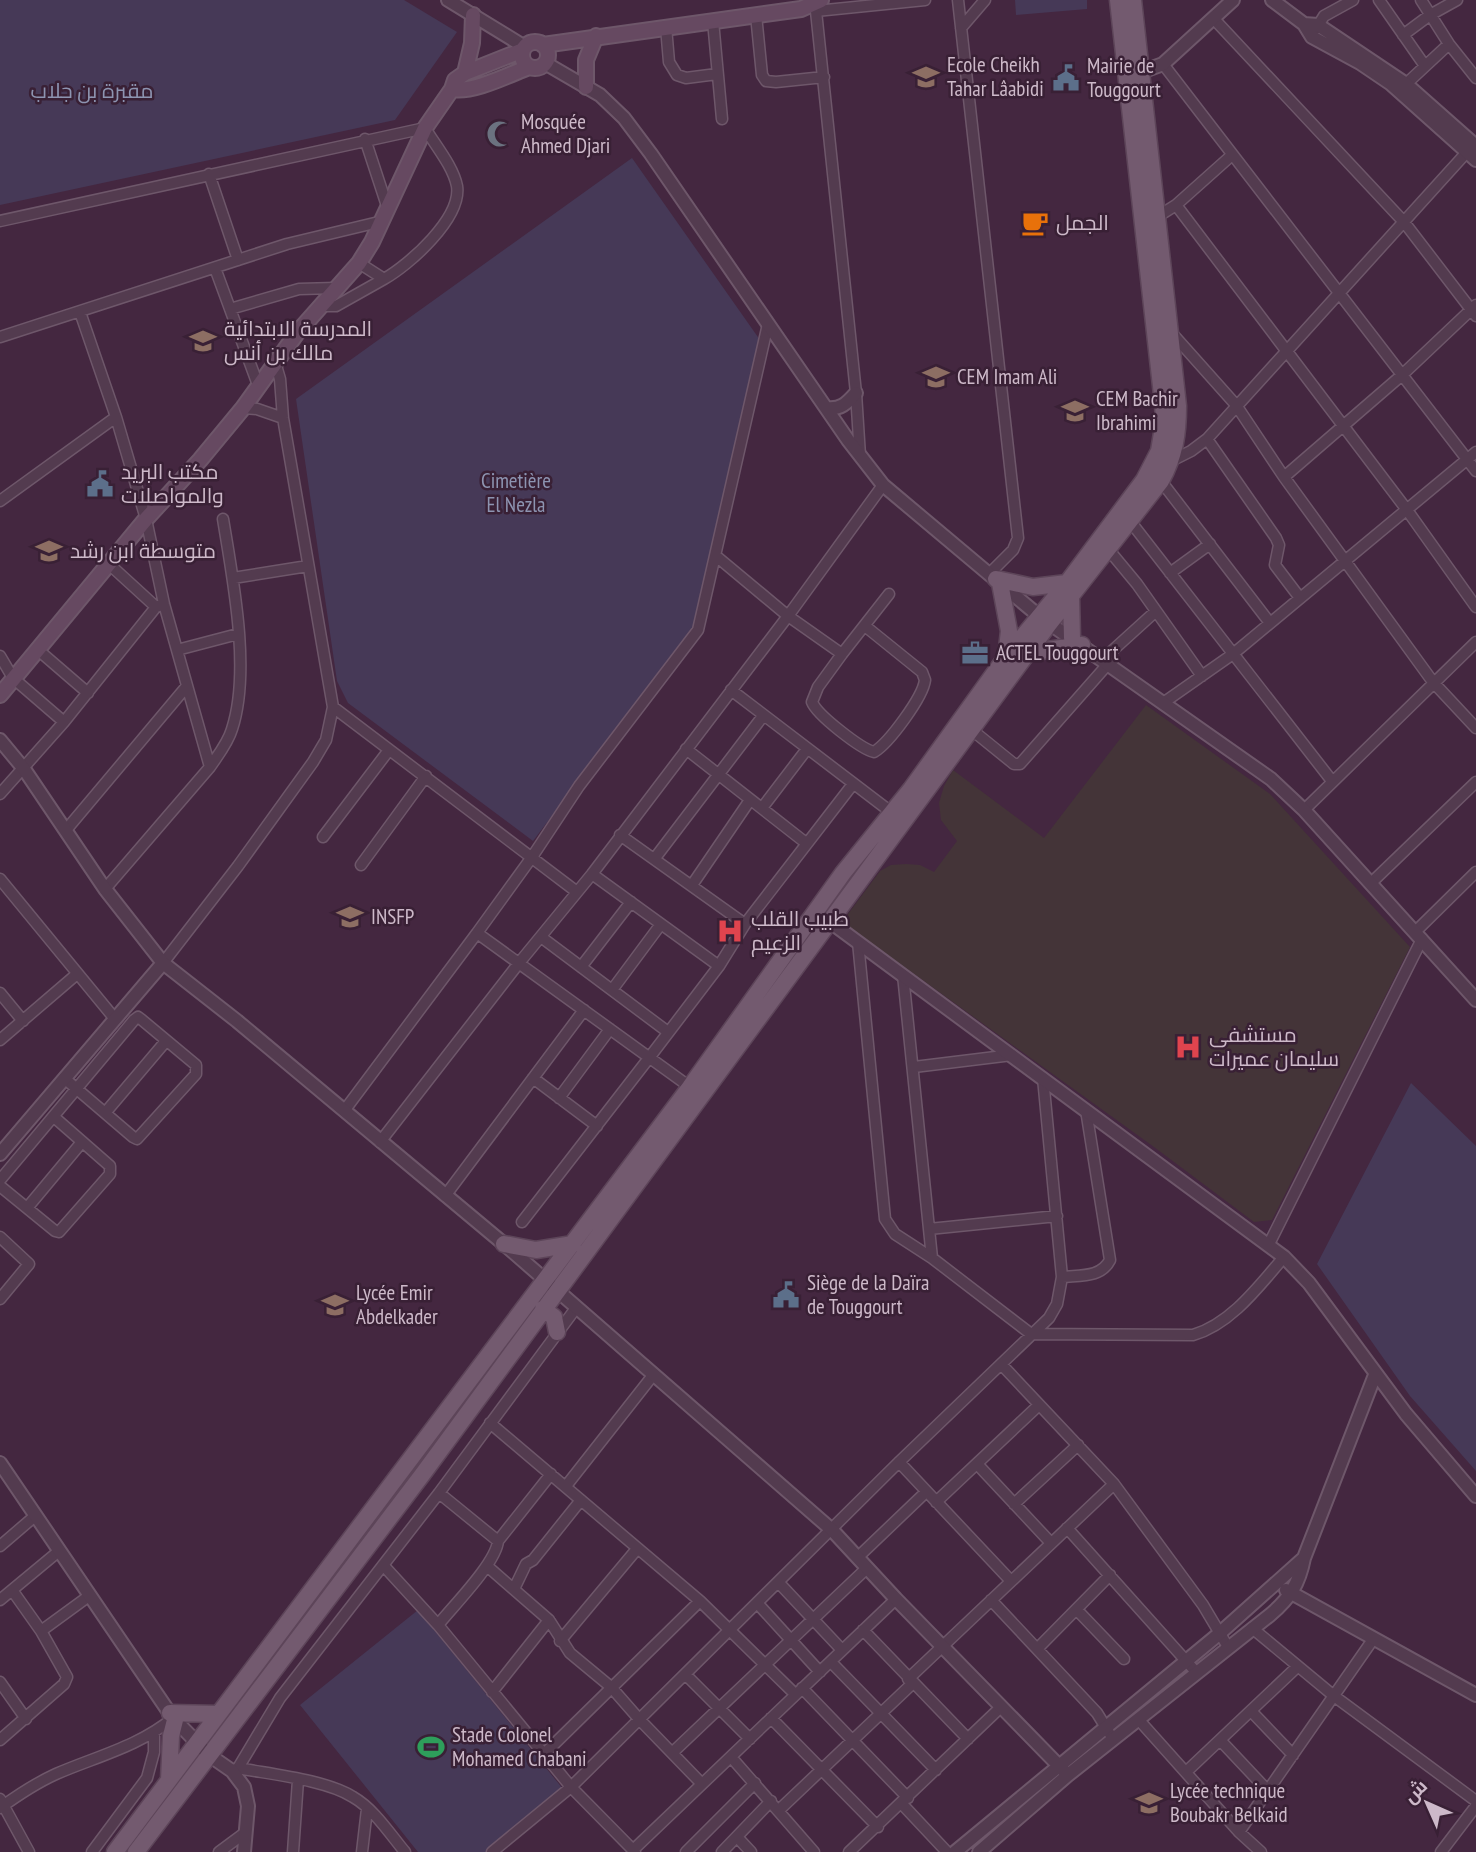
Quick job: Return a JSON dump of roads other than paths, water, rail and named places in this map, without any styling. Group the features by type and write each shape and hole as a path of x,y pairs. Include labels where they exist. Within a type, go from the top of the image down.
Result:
{"main road":[{"path":"136,1852 422,1475 543,1309 551,1286 573,1244 1006,657 1044,620 1108,549 1161,481 1177,442 1178,406 1157,217 1134,75 1118,0"},
{"path":"1027,653 1077,642 1069,590 1153,467 1162,439 1163,404 1134,75 1133,0"},
{"path":"0,695 7,674 37,649 146,519 200,460 243,408 275,361 359,263 372,242 425,128 452,89 455,80 532,43 543,45 811,5"},
{"path":"465,73 472,43 473,15"},
{"path":"586,87 586,60 596,36"},
{"path":"452,89 460,91 529,67 538,68 545,63 548,55 543,45"},
{"path":"524,49 522,58 529,67"},
{"path":"1006,657 1009,631 995,579 1034,587 1069,590"},
{"path":"115,1852 218,1714 831,923 1027,653 1044,620"},
{"path":"504,1244 536,1250 573,1244"},
{"path":"543,1309 554,1317 557,1332"},
{"path":"169,1780 172,1717 218,1714"}],"street":[{"path":"449,0 524,49"},
{"path":"860,456 824,78 811,5 925,0"},
{"path":"958,0 1018,538 995,579"},
{"path":"961,28 985,0"},
{"path":"1134,75 1163,64 1233,0"},
{"path":"1315,31 1324,16 1353,0"},
{"path":"1379,0 1425,66"},
{"path":"1421,0 1449,44 1476,78"},
{"path":"1403,35 1457,0"},
{"path":"1274,1 1315,31 1406,84 1473,147"},
{"path":"755,15 762,75 766,81 824,78"},
{"path":"1214,19 1404,222 1474,310 1284,477"},
{"path":"713,20 723,120"},
{"path":"666,27 669,62 677,75 686,78 717,74"},
{"path":"1315,31 1391,84 1473,147"},
{"path":"1406,84 1449,44"},
{"path":"545,63 606,100 634,131 826,408 883,485 1044,620 1271,779 1304,810 1476,1000"},
{"path":"1163,64 1476,471"},
{"path":"0,221 425,128 457,189 456,199 443,225 420,252 398,270 336,306 321,306"},
{"path":"0,337 385,215 365,139"},
{"path":"1171,461 1207,439 1473,147"},
{"path":"1157,217 1176,205 1232,155"},
{"path":"209,174 238,260"},
{"path":"1176,205 1407,510 1476,607"},
{"path":"359,263 384,279"},
{"path":"215,268 258,385"},
{"path":"230,309 299,289 336,288"},
{"path":"80,312 116,417 146,519 160,605 177,650 211,767"},
{"path":"344,1111 532,857 579,786 698,630 768,324"},
{"path":"1168,328 1237,405 1284,477 1433,682 1476,728"},
{"path":"1,1151 163,963 313,762 331,726 333,707 275,361"},
{"path":"826,408 838,409 856,393"},
{"path":"243,408 257,409 283,418"},
{"path":"0,501 116,417"},
{"path":"1207,439 1276,538 1279,545 1275,565 1300,598"},
{"path":"1163,703 1233,654 1476,452"},
{"path":"1161,481 1270,623"},
{"path":"380,1142 592,874 883,485"},
{"path":"105,889 211,767 232,733 239,706 241,677 233,578 223,519"},
{"path":"1130,521 1332,781"},
{"path":"1170,573 1210,544"},
{"path":"1108,549 1202,676"},
{"path":"716,556 788,615 842,654"},
{"path":"108,564 160,605"},
{"path":"233,578 308,565"},
{"path":"865,626 922,672 925,680 921,692 886,743 874,752 861,746 818,712 812,702 812,696 889,594"},
{"path":"0,794 64,722 160,605"},
{"path":"972,730 1014,764 1020,764 1105,662 1156,611"},
{"path":"177,650 238,635"},
{"path":"1304,810 1476,642"},
{"path":"37,649 88,693"},
{"path":"0,656 7,674 64,722"},
{"path":"66,830 187,686"},
{"path":"731,690 891,812"},
{"path":"333,707 577,892"},
{"path":"655,859 764,716"},
{"path":"0,740 24,769 105,889 163,963 237,1021 504,1244 832,1530 1063,1770"},
{"path":"686,749 806,843"},
{"path":"762,808 807,749"},
{"path":"323,837 389,750"},
{"path":"361,865 426,776"},
{"path":"1371,883 1476,782"},
{"path":"522,1222 649,1058 719,965 745,924 853,784"},
{"path":"692,885 750,800"},
{"path":"620,835 745,924"},
{"path":"1269,1244 1419,935 1476,872"},
{"path":"592,874 719,965"},
{"path":"0,879 115,1019"},
{"path":"581,967 631,902"},
{"path":"816,912 1284,1257 1308,1283 1375,1375 1476,1496"},
{"path":"612,990 661,924"},
{"path":"477,933 690,1087"},
{"path":"541,937 668,1032"},
{"path":"858,942 885,1219 895,1234 932,1258 1031,1334 1200,1333 1222,1321 1284,1257"},
{"path":"0,1040 77,974"},
{"path":"903,975 932,1258"},
{"path":"0,993 23,1021"},
{"path":"445,1196 584,1010"},
{"path":"0,1180 54,1117 77,1088 134,1020 138,1017 195,1065 195,1074 137,1139 77,1088 64,1078"},
{"path":"559,1098 610,1029"},
{"path":"105,1113 166,1041"},
{"path":"914,1067 1012,1055"},
{"path":"533,1078 597,1126"},
{"path":"492,1852 571,1787 898,1462 1049,1318 1056,1304 1062,1277 1044,1078"},
{"path":"1062,1277 1097,1274 1103,1271 1110,1260 1086,1110"},
{"path":"0,1186 55,1231 60,1232 110,1174 110,1166 54,1117"},
{"path":"27,1208 82,1142"},
{"path":"929,1229 1057,1216"},
{"path":"0,1238 29,1264 0,1299"},
{"path":"235,1770 280,1698 439,1493 576,1308"},
{"path":"1001,1364 1114,1484 1203,1605 1228,1647"},
{"path":"566,1486 654,1374"},
{"path":"956,1852 1063,1770 1113,1739 1293,1594 1304,1558 1375,1375"},
{"path":"936,1502 1040,1405"},
{"path":"490,1423 700,1601 766,1664 799,1691 852,1742 947,1852"},
{"path":"1014,1504 1078,1446"},
{"path":"0,1462 172,1717 209,1755 235,1770 298,1780 353,1797 367,1808 405,1852"},
{"path":"898,1462 1011,1581"},
{"path":"978,1465 1051,1544"},
{"path":"438,1625 486,1566 497,1550 498,1541 551,1474"},
{"path":"779,1810 882,1713 943,1646 1114,1484"},
{"path":"858,1557 926,1492"},
{"path":"439,1493 498,1541"},
{"path":"514,1589 527,1564 581,1500"},
{"path":"0,1546 35,1516"},
{"path":"1067,1528 1196,1672"},
{"path":"560,1641 637,1549"},
{"path":"0,1600 59,1551"},
{"path":"972,1838 980,1851 1107,1726 1220,1633 1304,1558"},
{"path":"383,1565 438,1625 571,1787 634,1851 896,1599"},
{"path":"486,1566 549,1620 570,1653 611,1687 702,1784"},
{"path":"672,1753 867,1567"},
{"path":"1038,1649 1110,1575"},
{"path":"779,1583 842,1650"},
{"path":"1276,1584 1476,1695"},
{"path":"0,1740 64,1684 67,1677 12,1590"},
{"path":"41,1632 89,1596"},
{"path":"991,1600 1107,1726 1113,1739"},
{"path":"544,1754 700,1601"},
{"path":"758,1604 820,1672"},
{"path":"1077,1610 1124,1659"},
{"path":"492,1692 549,1620"},
{"path":"1252,1628 1334,1696 1476,1801"},
{"path":"863,1630 968,1739"},
{"path":"1240,1832 1374,1638"},
{"path":"831,1662 936,1770"},
{"path":"1186,1772 1297,1667"},
{"path":"685,1674 750,1739"},
{"path":"0,1682 26,1719"},
{"path":"849,1852 1002,1707"},
{"path":"1251,1710 1293,1755"},
{"path":"29,1852 1,1804 53,1775 154,1733 172,1717"},
{"path":"771,1718 878,1827"},
{"path":"1139,1718 1261,1852"},
{"path":"92,1852 147,1778 154,1752 154,1733"},
{"path":"1220,1740 1268,1791"},
{"path":"731,1757 814,1852"},
{"path":"235,1770 244,1787 248,1806 244,1852"},
{"path":"293,1852 298,1780"},
{"path":"686,1852 755,1783"},
{"path":"722,1852 771,1801"},
{"path":"1441,1852 1476,1806"},
{"path":"362,1852 367,1808"},
{"path":"219,1852 246,1832"},
{"path":"737,1837 751,1852"}],"place":[{"name":"Ecole Cheikh Tahar Lâabidi","path":"926,77"},
{"name":"Mairie de Touggourt","path":"1066,78"},
{"name":"Mosquée Ahmed Djari","path":"500,134"},
{"name":"الجمل","path":"1035,223"},
{"name":"المدرسة الابتدائية مالك بن أنس","path":"203,341"},
{"name":"CEM Imam Ali","path":"936,377"},
{"name":"CEM Bachir Ibrahimi","path":"1075,411"},
{"name":"مكتب البريد والمواصلات","path":"100,484"},
{"name":"متوسطة ابن رشد","path":"49,551"},
{"name":"ACTEL Touggourt","path":"975,653"},
{"name":"INSFP","path":"350,917"},
{"name":"طبيب القلب الزعيم","path":"730,931"},
{"name":"مستشفى سليمان عميرات","path":"1188,1047"},
{"name":"Siège de la Daïra de Touggourt","path":"786,1295"},
{"name":"Lycée Emir Abdelkader","path":"335,1305"},
{"name":"Stade Colonel Mohamed Chabani","path":"431,1747"},
{"name":"Lycée technique Boubakr Belkaid","path":"1149,1803"}],"park label":[{"name":"مقبرة بن جلاب","path":"92,91"},
{"name":"Cimetière El Nezla","path":"516,493"}]}
